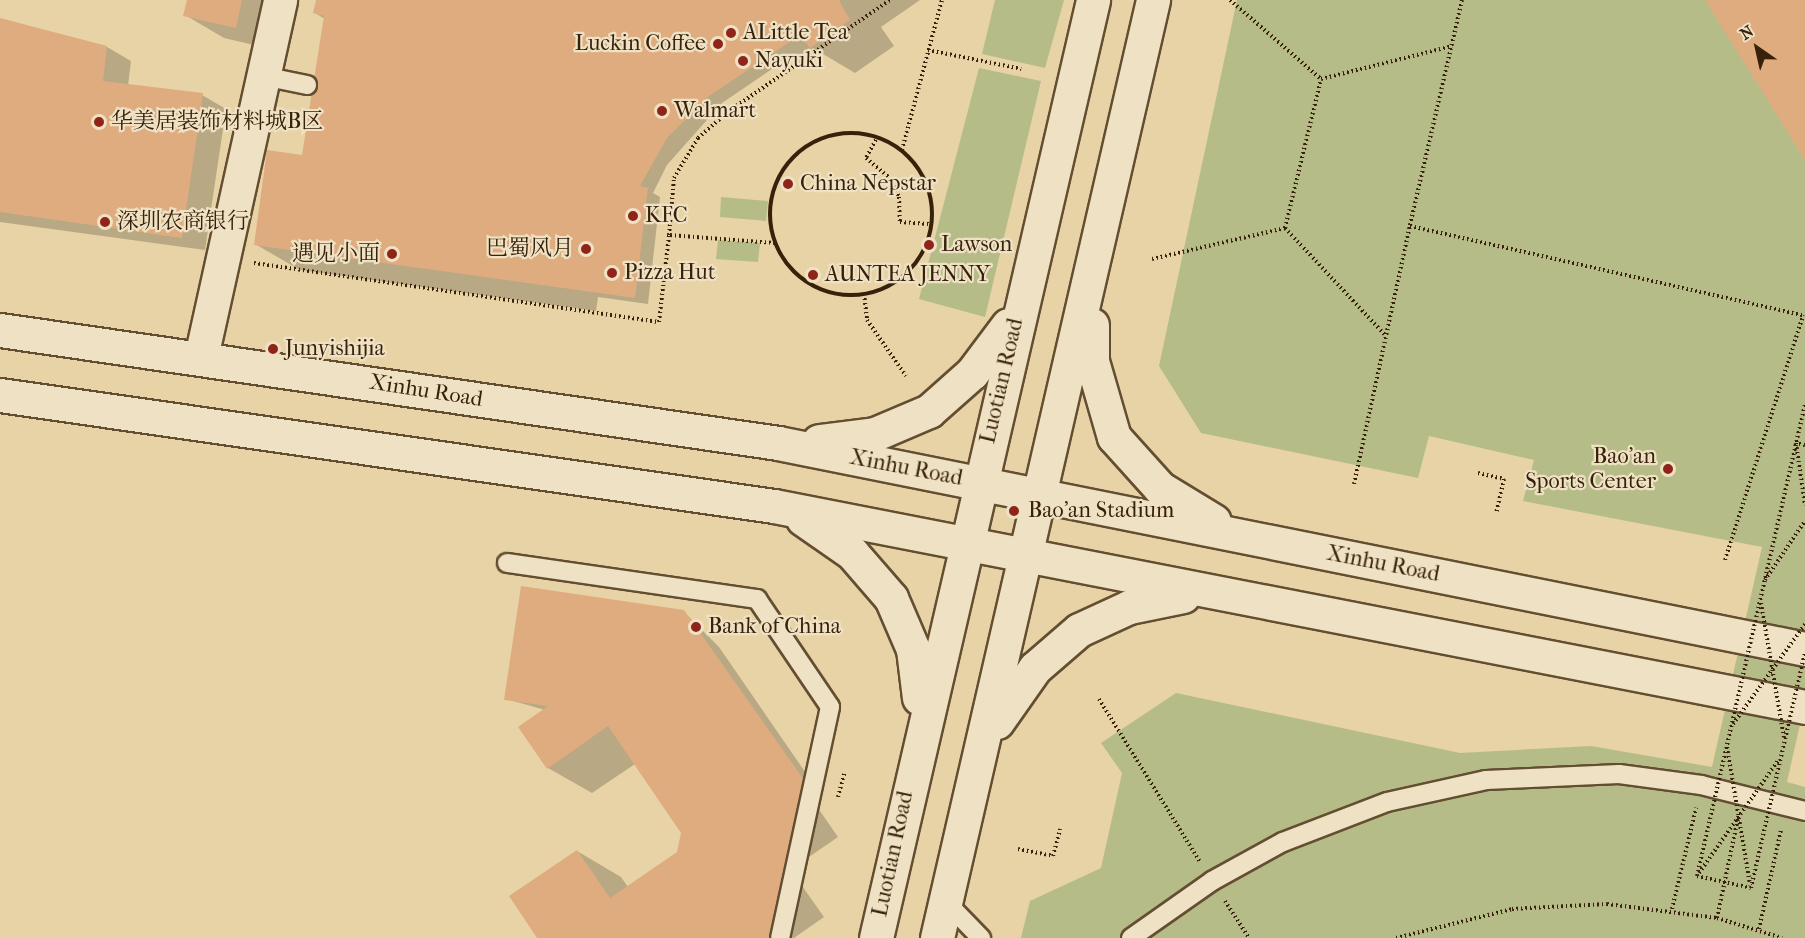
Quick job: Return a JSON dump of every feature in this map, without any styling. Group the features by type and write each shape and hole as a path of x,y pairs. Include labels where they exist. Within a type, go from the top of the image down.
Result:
{"main road":[{"path":"201,357 280,0"},
{"name":"Luotian Road","path":"876,938 918,739 1094,0"},
{"path":"937,938 977,758 1028,556 1153,0"},
{"path":"1092,274 1092,361 1114,436 1160,488 1239,535"},
{"path":"778,443 841,440 905,424 972,373 1020,306"},
{"name":"Xinhu Road","path":"0,330 201,357 778,443 1042,494 1805,650"},
{"path":"0,395 774,506 1214,595 1805,707"},
{"path":"774,506 834,537 891,598 919,676 918,739"},
{"path":"977,758 1012,694 1079,630 1160,596 1214,595"}],"lane":[{"path":"263,76 307,85"},
{"path":"507,563 757,599 830,707 780,938"},
{"path":"1131,938 1212,882 1283,842 1387,802 1486,780 1619,774 1701,785 1805,811"},
{"path":"945,901 981,938"}],"path":[{"path":"250,273 252,263 659,322 674,178 698,138 890,0"},
{"path":"902,150 942,0"},
{"path":"1230,0 1321,79"},
{"path":"1354,484 1462,0"},
{"path":"1321,79 1452,46"},
{"path":"928,50 1021,69"},
{"path":"1285,228 1321,79"},
{"path":"851,132 878,136 902,150 928,187 932,224 925,249 910,270 864,294 837,294 813,286 791,271 775,243 770,198 781,172 799,151 823,137 851,132"},
{"path":"878,136 866,158 890,178 899,197 900,222 932,224"},
{"path":"1410,226 1804,316 1725,560"},
{"path":"1152,259 1285,228"},
{"path":"1285,228 1386,336"},
{"path":"669,235 775,243"},
{"path":"864,294 867,320 906,376"},
{"path":"1697,876 1805,404"},
{"path":"1796,443 1805,445"},
{"path":"1796,443 1805,505"},
{"path":"1478,473 1504,479 1496,513"},
{"path":"1765,580 1805,521"},
{"path":"1760,599 1785,739"},
{"path":"1731,727 1805,624"},
{"path":"1751,888 1805,650"},
{"path":"1099,699 1249,938"},
{"path":"1727,745 1751,888"},
{"path":"1697,876 1780,757"},
{"path":"1672,909 1701,785"},
{"path":"1759,929 1787,805"},
{"path":"1717,918 1739,817"},
{"path":"1018,849 1053,856 1060,829"},
{"path":"1697,876 1751,888"},
{"path":"1396,938 1512,909 1607,904 1672,909 1759,929 1782,938"}],"green space":[{"path":"995,0 1064,0 1045,68 982,54"},
{"name":"Bao'an Sports Center","path":"1237,0 1805,0 1805,702 1787,782 1805,787 1805,938 1021,938 1030,901 1101,868 1122,773 1101,743 1176,693 1460,753 1591,746 1712,767 1762,547 1523,501 1534,460 1429,436 1418,478 1201,433 1159,366"},
{"path":"979,68 1041,81 985,317 919,299"},
{"path":"721,197 768,201 766,221 720,217"},
{"path":"718,240 760,243 758,262 716,259"}],"building":[{"path":"187,0 242,0 236,28 183,16"},
{"path":"316,0 839,0 850,20 810,48 800,35 709,96 667,138 640,186 648,188 635,298 254,245 267,150 302,155 324,16 313,13"},
{"path":"1705,0 1805,0 1805,160"},
{"name":"华美居装饰材料城B区","path":"0,18 107,46 103,81 203,93 182,238 0,212"},
{"path":"521,586 684,610 809,787 773,938 537,938 509,896 577,850 610,898 677,852 681,833 608,726 547,769 518,727 548,706 504,700"}],"place":[{"name":"ALittle Tea","path":"731,33"},
{"name":"Luckin Coffee","path":"718,44"},
{"name":"Nayuki","path":"743,61"},
{"name":"Walmart","path":"662,111"},
{"name":"华美居装饰材料城B区","path":"99,122"},
{"name":"China Nepstar","path":"788,184"},
{"name":"KFC","path":"633,216"},
{"name":"深圳农商银行","path":"105,222"},
{"name":"Lawson","path":"929,245"},
{"name":"巴蜀风月","path":"586,249"},
{"name":"遇见小面","path":"392,254"},
{"name":"Pizza Hut","path":"612,273"},
{"name":"AUNTEA JENNY","path":"813,275"},
{"name":"Junyishijia","path":"273,349"},
{"name":"Bao'an Sports Center","path":"1668,469"},
{"name":"Bao'an Stadium","path":"1014,511"},
{"name":"Bank of China","path":"696,627"}]}
